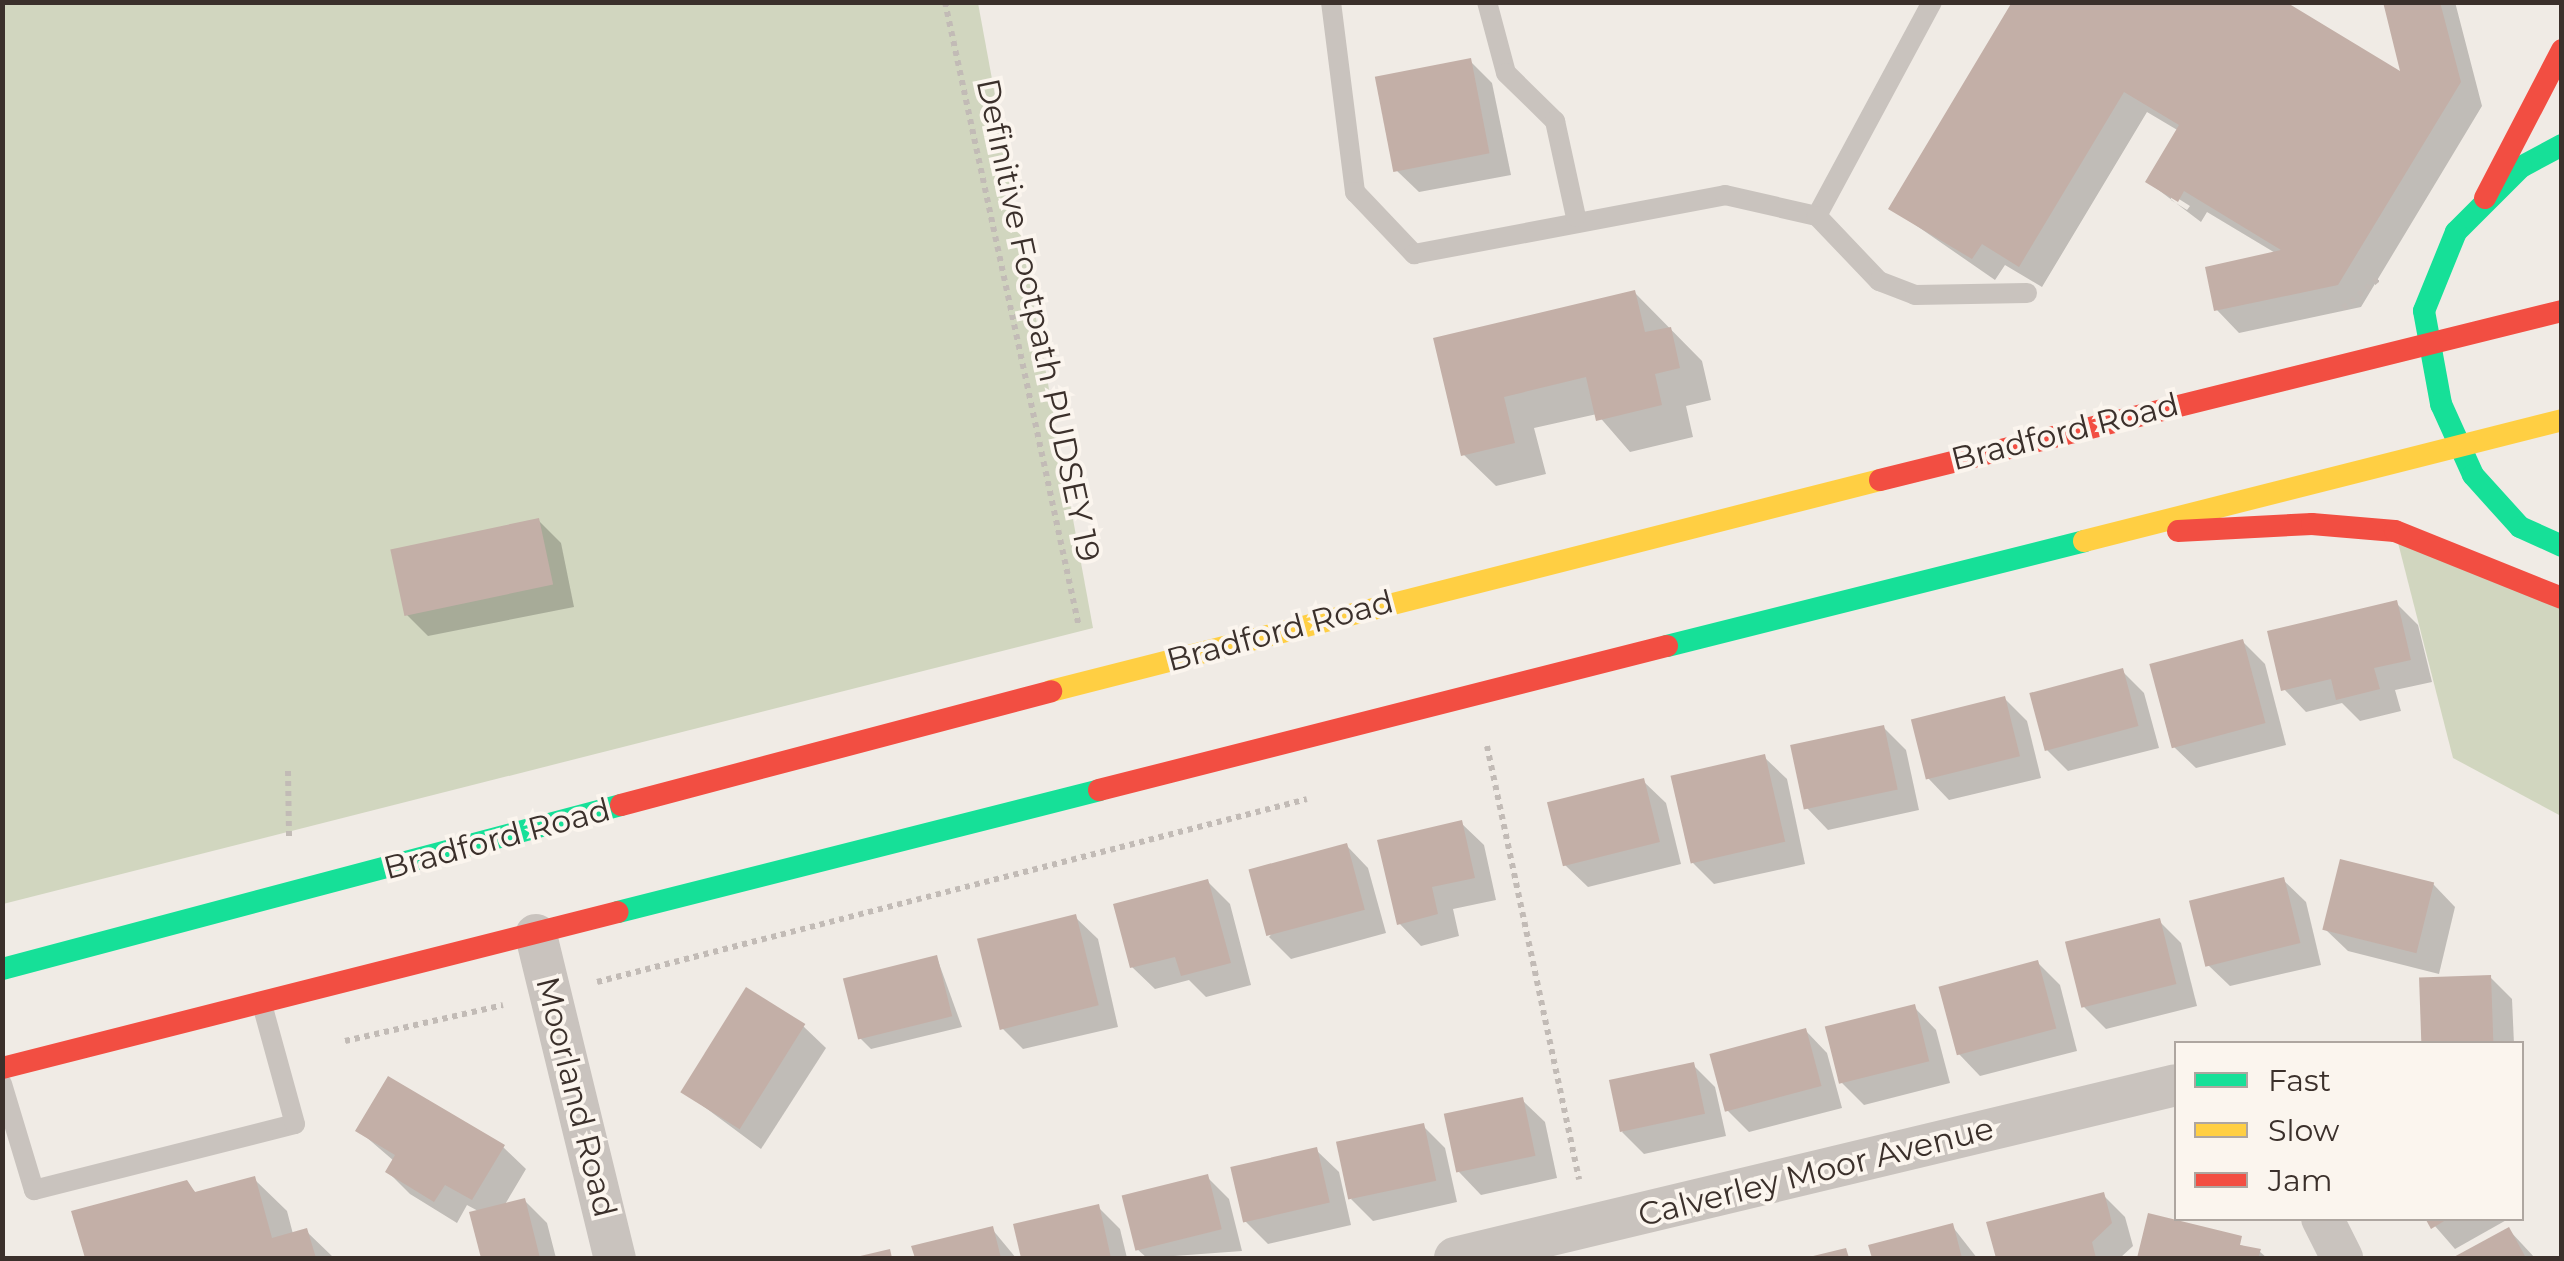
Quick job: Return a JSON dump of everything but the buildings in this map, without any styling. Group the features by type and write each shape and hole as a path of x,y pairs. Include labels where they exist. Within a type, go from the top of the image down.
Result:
{"main road":[{"path":"2562,50 2486,198 2438,268 2426,340 2458,446 2495,504 2562,546"},
{"path":"2486,198 2562,145"},
{"name":"Bradford Road","path":"2,969 2426,340 2562,311"},
{"path":"2,1068 2562,420"},
{"path":"2116,534 2312,524 2395,531 2562,598"}],"street":[{"name":"Moorland Road","path":"536,935 615,1258"},
{"name":"Calverley Moor Avenue","path":"1454,1258 2174,1085"},
{"path":"2324,1221 2342,1258"}],"lane":[{"path":"1331,2 1355,192 1414,254 1576,217 1725,196 1817,216 1878,281 1916,295 2027,293"},
{"path":"1486,2 1506,73 1555,120 1576,217"},
{"path":"1817,216 1932,2"},
{"path":"2,1084 34,1190 295,1124 261,1002"}],"path":[{"name":"Definitive Footpath PUDSEY 19","path":"944,2 1083,648"},
{"path":"1474,697 1589,1226"},
{"path":"288,771 289,848"}],"green space":[{"path":"3,3 978,3 1093,628 3,904"},
{"path":"2395,531 2561,598 2561,816 2453,758"}],"traffic: fast":[{"path":"2562,145 2521,167 2456,232 2424,311 2441,404 2473,475 2520,527 2562,546"},
{"path":"1667,646 2084,541"},
{"path":"618,912 1099,790"},
{"path":"2,969 621,805"}],"traffic: slow":[{"path":"2084,541 2562,420"},
{"path":"1051,691 1880,480"}],"traffic: jam":[{"path":"2485,198 2562,50"},
{"path":"1880,480 2562,311"},
{"path":"2178,531 2312,524 2395,531 2562,598"},
{"path":"1099,790 1667,646"},
{"path":"621,805 1051,691"},
{"path":"2,1068 618,912"}]}
